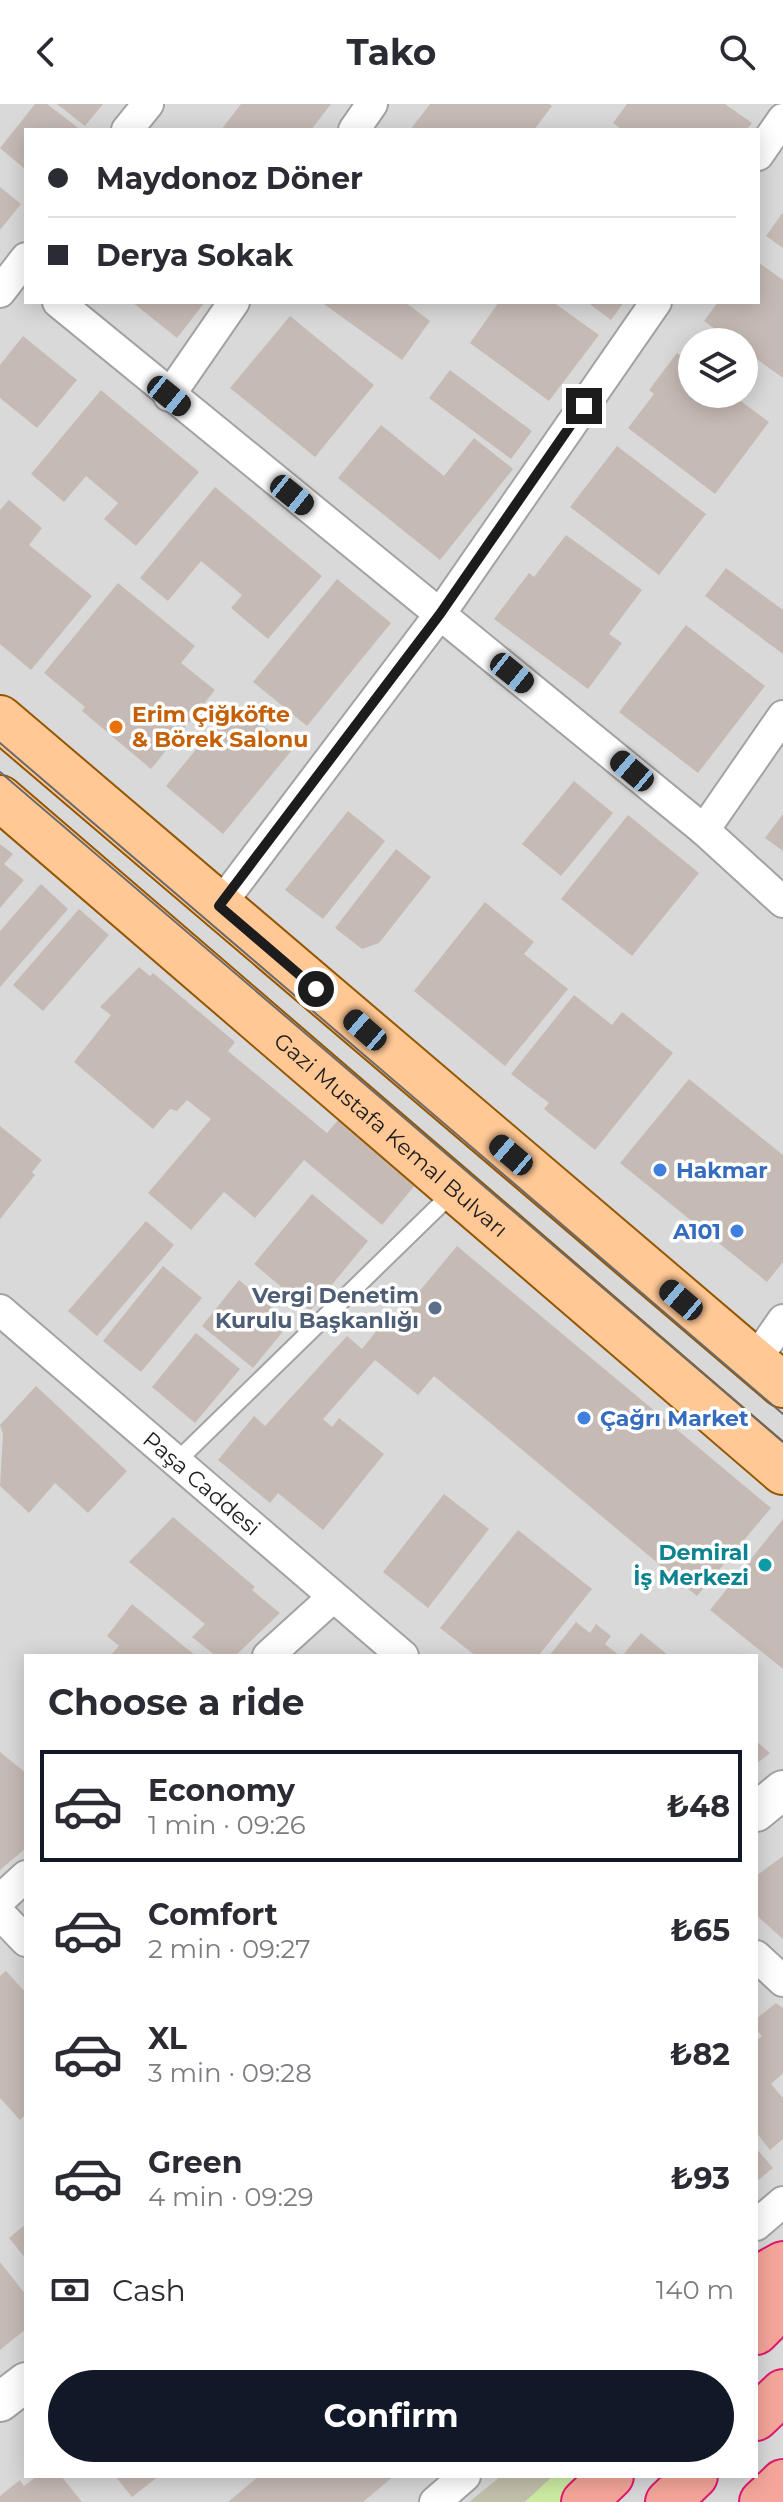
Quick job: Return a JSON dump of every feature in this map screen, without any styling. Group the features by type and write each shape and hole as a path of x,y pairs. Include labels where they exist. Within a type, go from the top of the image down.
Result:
{"highway":[{"path":"758,2278 783,2264"},
{"path":"758,2330 783,2305"},
{"path":"758,2416 783,2392"},
{"path":"584,2502 609,2478"},
{"path":"668,2502 693,2478"},
{"path":"762,2502 783,2482"}],"main road":[{"path":"0,718 769,1374"},
{"name":"Gazi Mustafa Kemal Bulvarı","path":"0,798 783,1472"}],"street":[{"path":"129,128 148,104"},
{"path":"355,128 372,104"},
{"path":"760,152 783,119"},
{"path":"60,304 169,396 704,830 783,902"},
{"path":"169,396 233,304"},
{"path":"219,906 440,614 655,304"},
{"path":"704,830 783,716"},
{"path":"769,1374 783,1320"},
{"name":"Paşa Caddesi","path":"5,1323 401,1654"},
{"path":"270,1654 332,1598"},
{"path":"758,1810 783,1790"},
{"path":"0,1900 24,1878"},
{"path":"0,1914 24,1939"},
{"path":"758,1958 783,1981"},
{"path":"758,2223 783,2202"},
{"path":"0,2402 24,2384"},
{"path":"435,2502 463,2478"}],"lane":[{"path":"175,1463 442,1203 451,1188"}],"shaded area":[{"path":"0,104 783,104 783,2502 0,2502"},
{"path":"499,2478 551,2478 525,2502 469,2502"}],"green space":[{"path":"551,2478 585,2478 560,2502 525,2502"}],"building":[{"path":"35,104 47,104 78,128 24,128 24,168 0,148"},
{"path":"57,104 103,104 85,126"},
{"path":"241,104 331,104 313,128 223,128"},
{"path":"430,104 552,106 536,128 412,128"},
{"path":"627,104 725,104 752,123 748,128 619,128 613,123"},
{"path":"0,187 21,204 0,230"},
{"path":"783,212 783,248 766,236"},
{"path":"760,263 783,280 783,378 758,360 758,328 714,328 704,321 717,304 760,304"},
{"path":"134,304 203,304 177,338"},
{"path":"324,304 408,304 430,321 402,360"},
{"path":"498,304 556,304 599,335 549,401 470,343"},
{"path":"590,304 623,304 611,320"},
{"path":"290,316 374,385 315,457 230,388"},
{"path":"23,336 77,380 37,428 0,398 0,365"},
{"path":"677,353 678,408 750,408 769,422 715,494 628,428 654,394 649,390"},
{"path":"450,370 532,431 511,459 429,398"},
{"path":"101,390 199,472 136,546 104,519 118,503 86,476 64,502 31,474"},
{"path":"381,425 444,476 474,438 513,469 440,560 338,478"},
{"path":"617,446 706,514 659,575 570,507"},
{"path":"215,487 322,576 268,639 231,608 242,595 201,561 168,601 140,578"},
{"path":"9,500 42,528 29,545 92,596 31,670 0,644 0,510"},
{"path":"566,535 642,590 609,634 622,643 588,689 494,619 529,573 534,577"},
{"path":"726,568 783,610 783,654 705,596"},
{"path":"337,579 391,623 307,726 253,682"},
{"path":"118,583 195,646 181,663 215,690 151,769 82,711 85,707 44,673"},
{"path":"686,625 765,686 698,773 619,712"},
{"path":"235,702 292,750 223,834 166,786"},
{"path":"574,781 613,813 561,876 522,844"},
{"path":"348,811 385,841 323,919 285,890"},
{"path":"783,814 783,851 765,838"},
{"path":"628,815 699,873 632,956 561,899"},
{"path":"0,844 13,854 4,864 24,880 0,908"},
{"path":"396,849 431,877 379,943 362,949 335,928"},
{"path":"41,884 68,909 0,987 0,931"},
{"path":"485,902 534,942 524,954 568,989 505,1066 414,991"},
{"path":"79,909 109,935 43,1011 13,985"},
{"path":"139,967 150,976 153,973 235,1042 228,1051 327,1133 339,1119 416,1184 382,1225 304,1160 255,1218 224,1192 191,1230 148,1193 211,1119 187,1100 177,1111 170,1109 153,1129 74,1062 111,1015 100,1007"},
{"path":"574,995 612,1025 622,1012 673,1053 595,1150 544,1109 549,1103 511,1074"},
{"path":"689,1079 783,1155 783,1262 767,1282 620,1163"},
{"path":"0,1126 42,1160 32,1172 35,1175 0,1219"},
{"path":"312,1194 368,1241 310,1311 254,1264"},
{"path":"146,1221 174,1245 97,1336 68,1311"},
{"path":"457,1246 771,1508 697,1596 434,1376 418,1395 375,1360 323,1419 332,1427 339,1418 384,1454 323,1530 278,1493 270,1503 218,1460 254,1416 265,1426 347,1336 362,1349 382,1324 388,1329"},
{"path":"163,1266 202,1298 141,1372 103,1341"},
{"path":"239,1280 290,1323 253,1368 202,1326"},
{"path":"196,1333 240,1369 195,1423 152,1387"},
{"path":"36,1386 127,1471 88,1513 55,1483 29,1513 0,1486 3,1434 0,1425"},
{"path":"444,1494 489,1529 428,1608 383,1572"},
{"path":"173,1517 255,1587 252,1590 280,1613 237,1654 213,1654 192,1637 205,1624 129,1562"},
{"name":"Demiral İş Merkezi","path":"783,1519 783,1669 710,1610"},
{"path":"518,1530 592,1589 540,1654 473,1654 440,1628"},
{"path":"132,1604 194,1654 112,1654 119,1646 107,1636"},
{"path":"576,1622 590,1633 596,1624 611,1636 605,1644 618,1654 551,1654"},
{"path":"641,1633 667,1654 624,1654"},
{"path":"758,1743 770,1753 758,1762"},
{"path":"0,1752 24,1771 24,1850 0,1870"},
{"path":"783,1856 783,1939 758,1917 758,1875"},
{"path":"6,1971 24,1991 24,2116 20,2120 0,2098 0,1976"},
{"path":"776,2003 783,2008 783,2073 771,2084 783,2098 783,2139 770,2150 758,2135 758,2039 762,2036 758,2031 758,2017"},
{"path":"758,2150 773,2168 758,2180"},
{"path":"24,2226 24,2257 9,2238"},
{"path":"0,2262 24,2292 24,2331 0,2350"},
{"path":"34,2478 63,2478 82,2502 0,2502 0,2496 20,2480 24,2486"},
{"path":"117,2478 156,2478 132,2497"},
{"path":"257,2478 392,2478 363,2502 228,2502"}],"tram line":[{"path":"0,743 783,1414"},
{"path":"0,772 783,1442"}],"place":[{"name":"Erim Çiğköfte & Börek Salonu","path":"116,727"},
{"name":"Hakmar","path":"660,1170"},
{"name":"A101","path":"737,1231"},
{"name":"Vergi Denetim Kurulu Başkanlığı","path":"435,1308"},
{"name":"Çağrı Market","path":"584,1418"},
{"name":"Demiral İş Merkezi","path":"765,1565"}],"route":[{"path":"316,989 219,906 440,614 584,406"}]}
